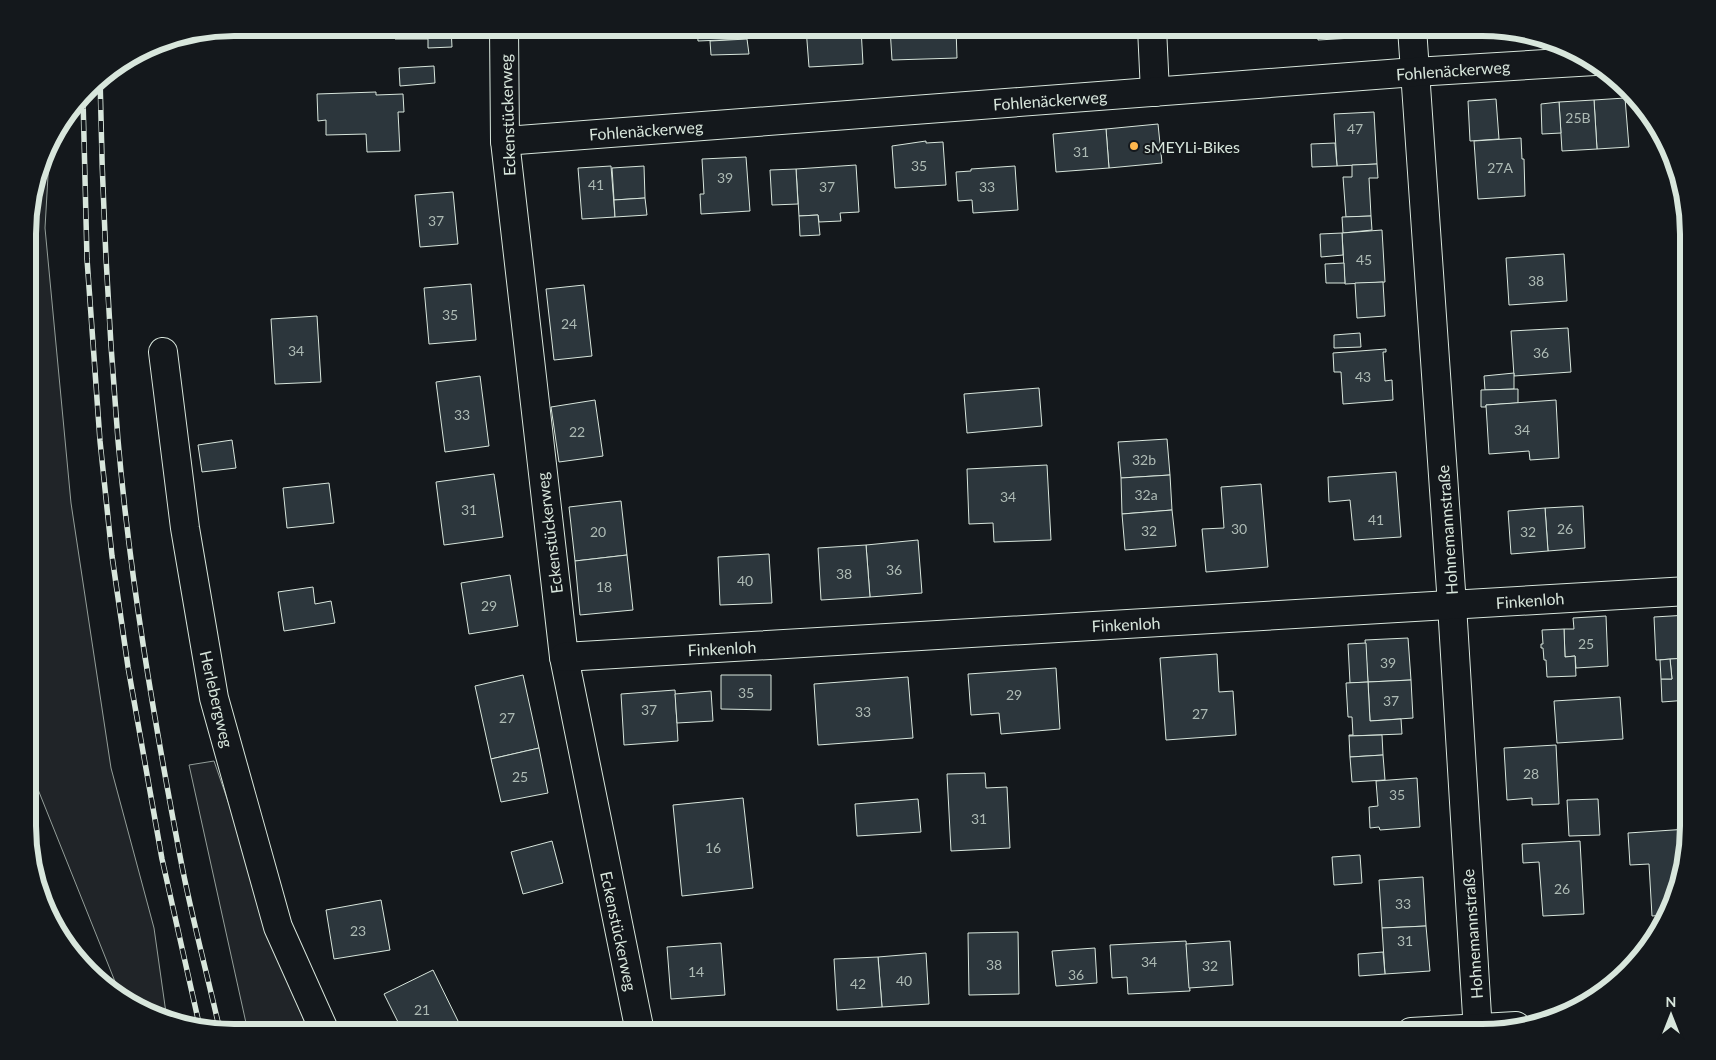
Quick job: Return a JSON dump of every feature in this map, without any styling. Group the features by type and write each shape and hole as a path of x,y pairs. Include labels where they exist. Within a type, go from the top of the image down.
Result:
{"street":[{"name":"Eckenstückerweg","path":"504,36 505,141 564,657 638,1024"},
{"path":"1152,36 1155,92"},
{"name":"Hohnemannstraße","path":"1413,36 1452,605 1478,1024"},
{"name":"Fohlenäckerweg","path":"505,141 1415,72 1579,62"},
{"name":"Herlebergweg","path":"163,352 185,528 214,698 278,927 321,1024"},
{"name":"Finkenloh","path":"564,657 1680,591"}],"shaded area":[{"path":"49,165 45,228 71,503 111,768 154,928 166,1012 135,997 116,985 36,784 36,234 40,195"},
{"path":"214,761 305,1024 246,1024 189,765"}],"building":[{"path":"395,36 451,36 452,47 428,48 428,39 395,39"},
{"path":"698,36 747,36 747,39 698,41"},
{"path":"754,36 771,37 754,38"},
{"path":"807,36 861,36 863,64 809,67"},
{"path":"890,36 956,36 957,58 892,60"},
{"path":"1318,36 1370,37 1318,40"},
{"path":"747,39 749,54 711,55 710,41"},
{"path":"434,66 435,83 400,86 399,68"},
{"path":"376,92 376,95 403,94 404,112 398,112 400,151 367,152 366,134 326,135 326,120 318,121 317,94"},
{"path":"1625,98 1629,147 1597,149 1594,100"},
{"path":"1496,99 1499,139 1470,141 1468,101"},
{"path":"1594,100 1597,149 1562,151 1559,102"},
{"path":"1559,102 1561,133 1542,134 1541,104"},
{"path":"1374,112 1377,164 1337,166 1334,114"},
{"path":"1158,124 1162,163 1109,168 1106,129"},
{"path":"1106,129 1109,168 1056,172 1053,134"},
{"path":"1521,138 1522,159 1524,159 1525,196 1478,199 1474,141"},
{"path":"926,141 926,143 943,142 946,185 895,188 892,146"},
{"path":"1335,143 1337,166 1312,167 1311,144"},
{"path":"746,157 750,211 701,214 700,194 704,194 702,159"},
{"path":"1377,164 1378,178 1369,178 1371,216 1346,217 1343,177 1352,177 1352,165"},
{"path":"856,165 859,212 840,213 841,221 819,222 818,215 799,216 796,169"},
{"path":"611,166 615,217 582,219 578,168"},
{"path":"644,166 645,198 614,200 612,168"},
{"path":"1015,166 1018,210 973,213 972,200 958,201 956,172"},
{"path":"796,169 798,204 772,205 770,170"},
{"path":"453,192 458,244 420,247 415,195"},
{"path":"645,198 647,215 615,217 614,200"},
{"path":"818,215 820,235 800,236 799,216"},
{"path":"1371,216 1372,230 1343,233 1342,217"},
{"path":"1382,230 1385,282 1345,284 1342,233"},
{"path":"1342,233 1343,255 1321,257 1320,234"},
{"path":"1564,254 1567,301 1509,305 1506,258"},
{"path":"1344,263 1345,283 1326,283 1325,264"},
{"path":"1383,282 1385,316 1357,318 1355,283"},
{"path":"471,284 476,340 429,344 424,288"},
{"path":"584,285 592,356 554,360 546,289"},
{"path":"317,316 321,382 275,384 271,319"},
{"path":"1568,328 1571,372 1514,376 1511,331"},
{"path":"1360,333 1361,347 1334,348 1334,335"},
{"path":"1386,349 1386,352 1383,352 1385,381 1392,380 1393,400 1343,404 1341,372 1334,372 1333,353"},
{"path":"1514,373 1514,389 1485,390 1484,376"},
{"path":"480,376 489,446 445,452 436,382"},
{"path":"1039,388 1042,426 967,433 964,394"},
{"path":"1518,389 1518,403 1481,407 1481,390"},
{"path":"595,400 603,456 559,462 551,407"},
{"path":"1556,400 1559,458 1530,460 1529,451 1489,454 1486,405"},
{"path":"1167,439 1170,475 1121,478 1118,442"},
{"path":"232,440 236,468 202,472 198,445"},
{"path":"1047,465 1051,540 994,542 993,523 969,524 967,469"},
{"path":"1396,472 1401,537 1354,540 1350,500 1329,502 1328,477"},
{"path":"494,474 503,537 444,545 436,482"},
{"path":"1170,475 1172,510 1122,514 1121,478"},
{"path":"329,483 334,523 287,528 283,488"},
{"path":"1261,484 1268,567 1206,572 1202,529 1224,528 1221,487"},
{"path":"621,501 627,555 575,561 569,507"},
{"path":"1583,506 1585,548 1548,551 1545,508"},
{"path":"1545,508 1548,551 1511,554 1508,511"},
{"path":"1172,510 1176,546 1125,550 1122,514"},
{"path":"918,540 922,593 870,597 866,545"},
{"path":"866,545 870,597 821,600 818,548"},
{"path":"769,554 772,603 720,605 718,557"},
{"path":"627,555 633,610 580,615 575,561"},
{"path":"510,575 518,626 469,634 461,583"},
{"path":"313,587 315,604 331,601 335,623 284,631 278,592"},
{"path":"1680,615 1680,658 1656,660 1654,617"},
{"path":"1606,616 1608,666 1576,668 1575,656 1565,657 1564,629 1574,629 1573,618"},
{"path":"1564,629 1565,657 1575,656 1576,676 1547,677 1546,660 1544,660 1543,648 1541,648 1541,644 1543,644 1542,630"},
{"path":"1408,638 1411,680 1368,682 1365,640"},
{"path":"1366,643 1368,682 1350,683 1348,644"},
{"path":"1217,654 1219,692 1233,691 1236,735 1166,740 1160,658"},
{"path":"1680,658 1680,701 1662,702 1661,679 1672,679 1670,659"},
{"path":"1670,659 1672,679 1661,679 1660,660"},
{"path":"1056,668 1060,729 1001,734 999,713 971,715 968,674"},
{"path":"523,675 539,748 491,759 475,686"},
{"path":"721,675 771,675 771,710 721,709"},
{"path":"908,677 913,738 818,745 814,684"},
{"path":"1411,680 1413,718 1370,721 1368,682"},
{"path":"1368,682 1370,721 1401,719 1402,734 1349,736 1353,735 1352,717 1348,717 1346,683"},
{"path":"675,690 678,741 624,745 621,694"},
{"path":"711,691 713,721 677,723 675,694"},
{"path":"1620,697 1623,739 1557,743 1554,701"},
{"path":"1382,735 1383,755 1350,757 1349,736"},
{"path":"1556,745 1559,804 1532,805 1532,798 1507,800 1504,748"},
{"path":"539,748 548,793 501,802 491,759"},
{"path":"1383,755 1385,780 1352,782 1350,757"},
{"path":"985,773 986,788 1007,787 1010,848 951,851 947,774"},
{"path":"1417,778 1420,827 1380,830 1379,827 1370,828 1369,807 1378,806 1376,781"},
{"path":"743,798 753,888 682,896 673,805"},
{"path":"918,799 921,832 857,836 855,804"},
{"path":"1598,799 1600,835 1569,836 1567,800"},
{"path":"1680,830 1673,877 1665,902 1658,916 1652,916 1649,864 1630,865 1628,833"},
{"path":"552,841 563,883 523,894 511,852"},
{"path":"1580,841 1584,914 1543,916 1539,862 1523,863 1522,844"},
{"path":"1360,855 1362,883 1334,885 1332,857"},
{"path":"1423,877 1426,926 1382,928 1379,880"},
{"path":"381,900 390,950 334,959 326,910"},
{"path":"1426,926 1430,971 1385,974 1382,928"},
{"path":"1018,932 1019,994 969,995 968,933"},
{"path":"1186,941 1190,991 1128,994 1127,977 1112,978 1110,945"},
{"path":"1230,941 1233,985 1189,988 1186,944"},
{"path":"721,943 725,995 671,999 667,947"},
{"path":"1095,948 1097,983 1056,986 1052,951"},
{"path":"1383,952 1385,974 1359,976 1358,954"},
{"path":"926,953 929,1004 882,1007 878,957"},
{"path":"878,957 882,1007 837,1010 834,959"},
{"path":"433,970 459,1023 399,1024 384,994"}],"railway":[{"path":"100,88 111,349 129,544 152,701 170,804 189,900 218,1023"},
{"path":"83,106 87,259 100,441 112,556 128,667 162,859 198,1021"}],"place":[{"name":"sMEYLi-Bikes","path":"1134,146"}]}
